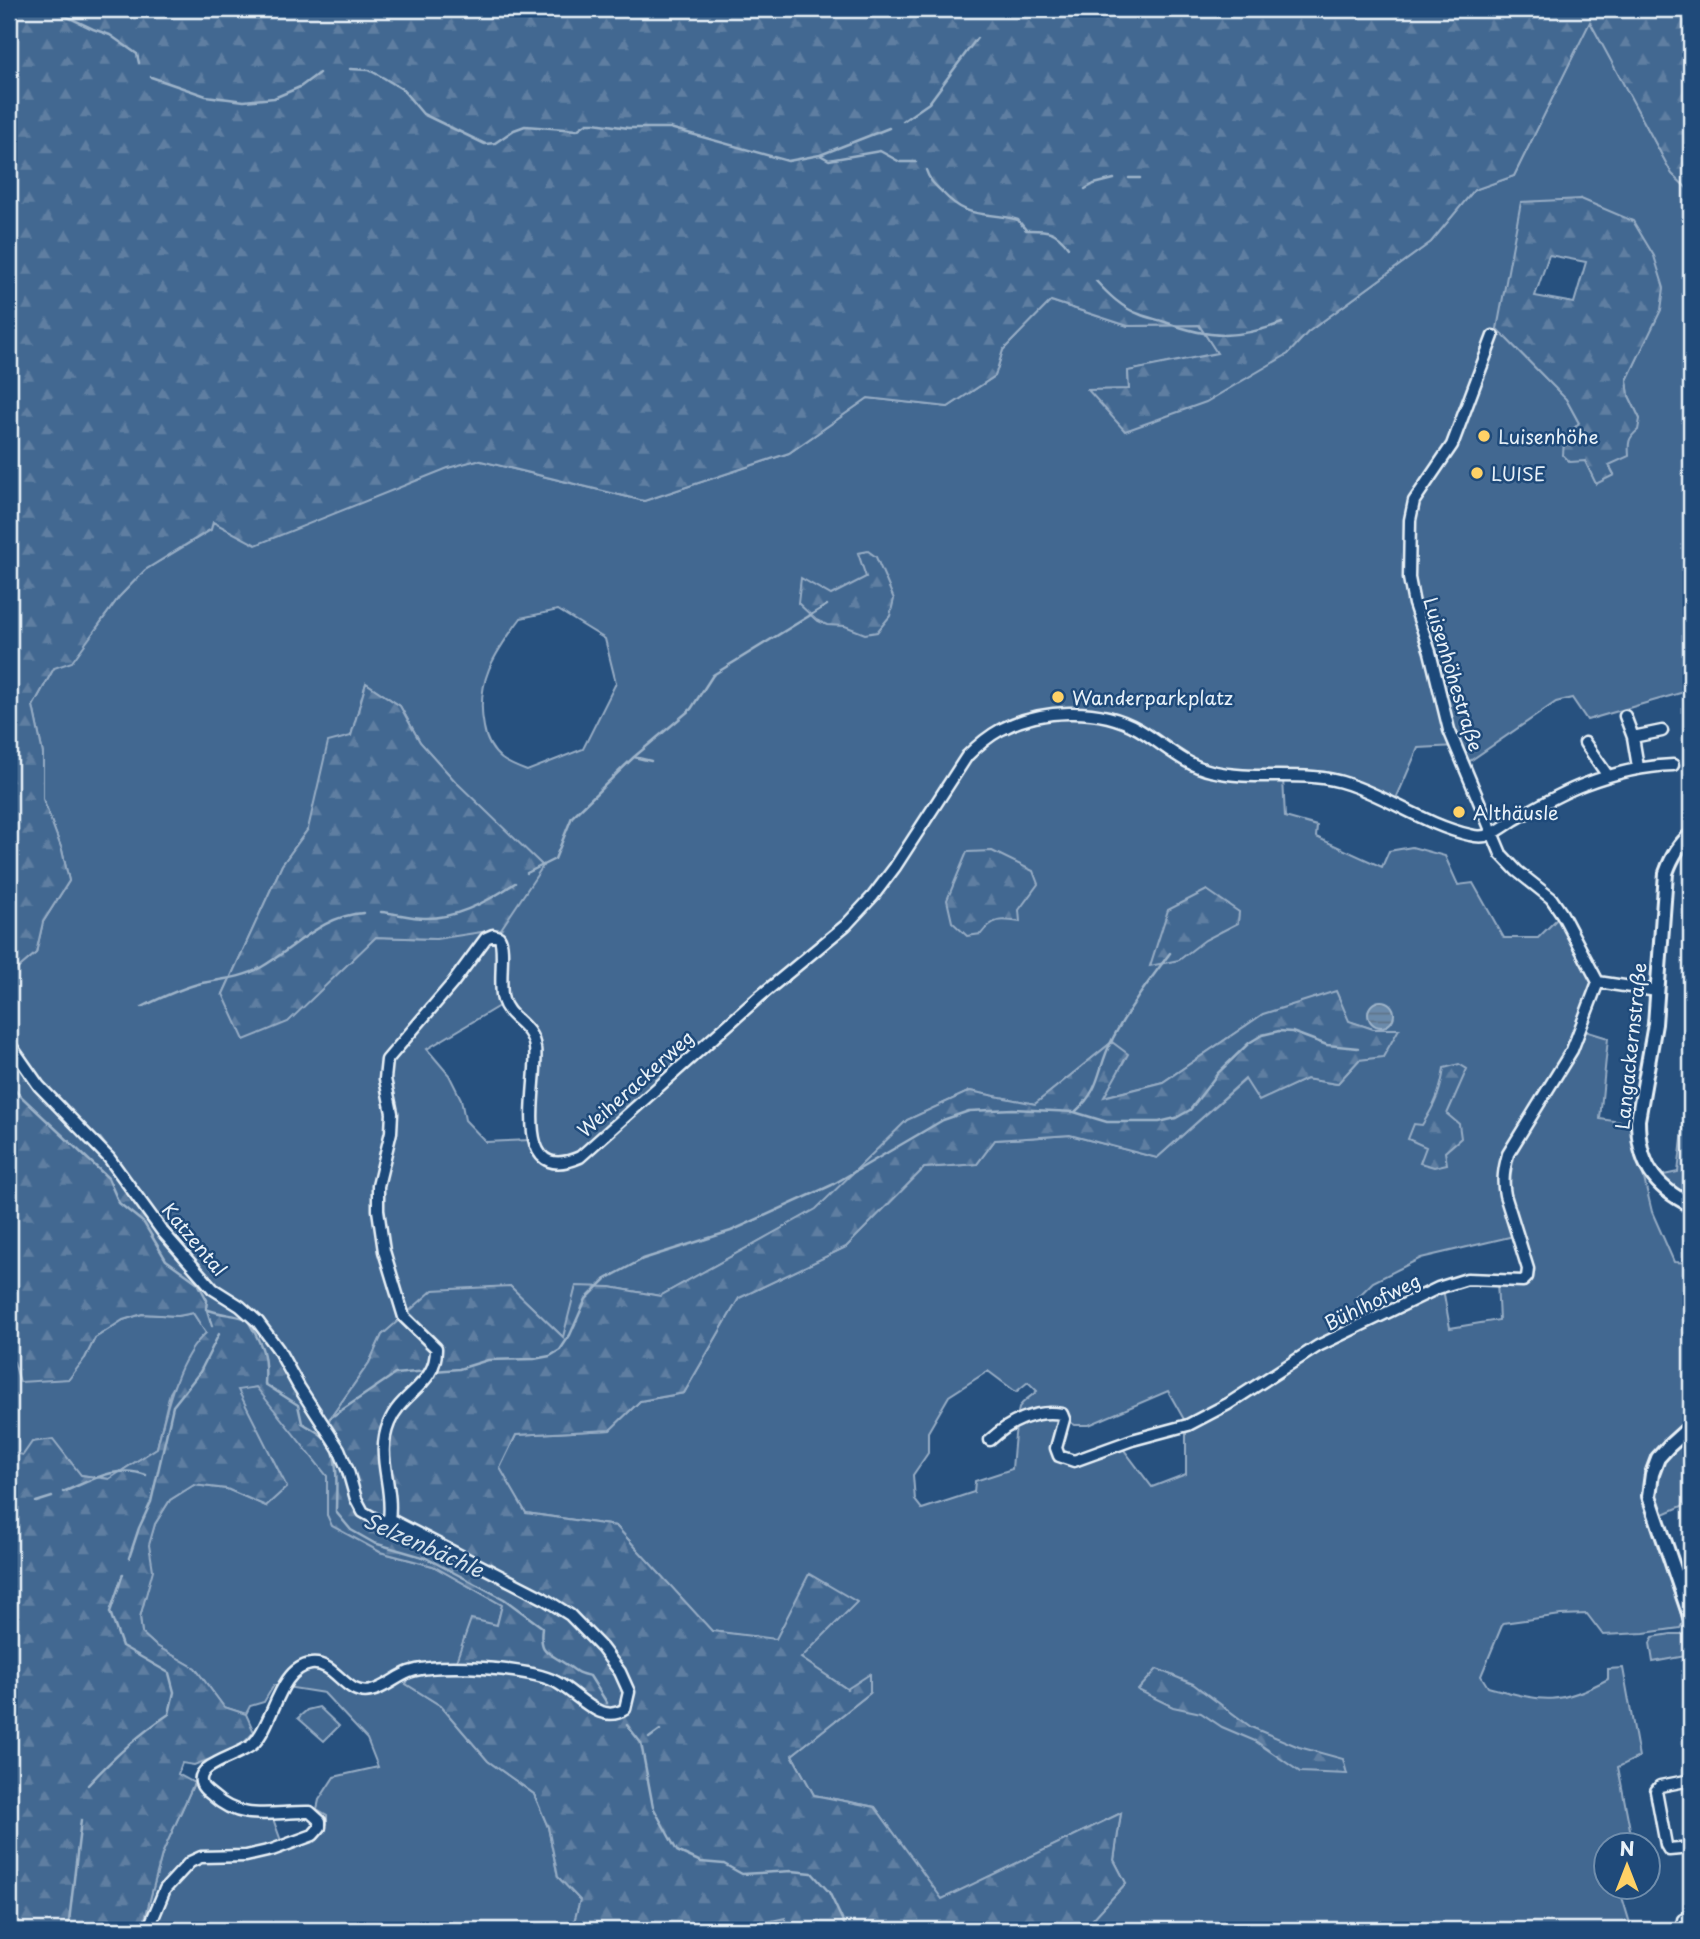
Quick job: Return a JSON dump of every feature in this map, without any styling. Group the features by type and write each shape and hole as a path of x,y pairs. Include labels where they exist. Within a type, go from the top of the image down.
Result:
{"street":[{"name":"Luisenhöhestraße","path":"1493,336 1452,445 1414,501 1408,550 1409,578 1449,730 1501,854 1525,878 1551,898 1598,982"},
{"name":"Weiherackerweg","path":"389,1519 391,1505 383,1440 389,1421 399,1406 431,1373 436,1349 404,1317 384,1251 378,1210 378,1186 392,1123 385,1079 387,1060 452,984 486,938 493,935 499,937 502,942 500,967 504,1002 509,1012 530,1032 535,1044 531,1108 532,1133 537,1150 555,1162 565,1163 580,1157 759,997 846,925 895,867 967,756 982,741 1012,724 1052,715 1076,714 1120,720 1188,763 1209,771 1242,777 1331,779 1349,784 1414,816 1470,835 1493,834"},
{"path":"1625,716 1633,737 1638,767"},
{"path":"1633,737 1662,731"},
{"path":"1585,743 1608,776"},
{"path":"1493,834 1543,804 1582,785 1638,767 1673,765"},
{"name":"Langackernstraße","path":"1691,835 1684,840 1666,873 1652,1046 1638,1120 1640,1149 1647,1168 1672,1195 1691,1205"},
{"path":"1598,982 1657,991"},
{"name":"Bühlhofweg","path":"990,1440 1009,1424 1049,1412 1062,1414 1064,1419 1056,1448 1059,1456 1074,1461 1084,1459 1132,1440 1188,1425 1228,1404 1318,1346 1438,1288 1467,1279 1523,1281 1527,1277 1528,1269 1505,1195 1503,1183 1506,1162 1512,1147 1572,1050 1598,982"},
{"name":"Katzental","path":"9,1043 40,1086 109,1158 162,1231 213,1289 240,1306 258,1322 278,1349 339,1449 363,1512 380,1522 389,1519"},
{"path":"1691,1426 1658,1458 1652,1474 1649,1496 1691,1615"},
{"path":"148,1930 165,1889 190,1862 201,1857 246,1856 272,1850 313,1835 320,1827 320,1821 310,1812 252,1814 234,1811 220,1803 201,1782 204,1769 253,1745 270,1720 284,1685 297,1669 303,1666 322,1665 334,1671 358,1691 371,1691 410,1672 434,1667 454,1666 532,1674 556,1682 606,1714 616,1714 625,1709 629,1692 620,1672 602,1648 570,1615 543,1598 389,1519"},
{"path":"1691,1780 1660,1786 1656,1791 1669,1850 1691,1848"},
{"path":"1683,1930 1683,1920 1691,1916"}],"green space":[{"path":"9,9 1691,9 1691,192 1672,174 1590,22 1514,176 1474,190 1431,242 1308,332 1288,354 1206,402 1125,431 1088,390 1129,389 1128,371 1217,353 1199,325 1128,326 1051,301 1003,350 995,376 948,407 868,398 789,453 644,501 477,460 448,468 256,545 213,522 211,529 145,570 119,597 72,662 54,668 33,706 43,754 43,799 62,850 69,881 43,922 36,953 9,976"},
{"path":"1590,21 1672,174 1691,192 1691,690 1587,720 1572,698 1556,702 1467,763 1457,746 1418,748 1396,799 1371,794 1349,784 1283,778 1285,817 1317,826 1316,837 1382,867 1389,851 1412,847 1445,856 1458,885 1473,883 1504,938 1538,938 1559,917 1594,983 1585,1031 1608,1038 1600,1119 1640,1125 1659,1176 1678,1172 1691,1064 1691,1205 1642,1170 1652,1212 1674,1262 1691,1263 1691,1502 1650,1520 1670,1569 1683,1623 1680,1628 1603,1635 1587,1614 1503,1623 1481,1676 1488,1687 1522,1696 1549,1699 1561,1698 1590,1688 1608,1679 1608,1669 1623,1668 1639,1757 1618,1767 1630,1830 1592,1830 1592,1900 1623,1900 1632,1930 1101,1930 1090,1922 1126,1883 1114,1860 1121,1813 941,1900 875,1807 814,1795 792,1755 870,1693 847,1689 800,1658 856,1602 776,1640 711,1631 616,1526 526,1513 499,1468 516,1435 610,1430 640,1401 684,1393 739,1298 846,1247 924,1168 977,1164 995,1140 1070,1135 1157,1158 1246,1079 1259,1100 1306,1079 1337,1084 1359,1060 1398,1029 1373,1029 1348,1021 1263,1014 1163,1082 1103,1097 1112,1042 1035,1104 970,1091 907,1120 817,1209 660,1296 610,1287 576,1287 564,1338 510,1286 404,1317 382,1335 369,1363 324,1427 221,1296 9,1043 9,976 36,953 43,922 69,881 62,850 43,799 43,754 33,706 54,668 93,633 119,597 145,570 211,530 212,522 477,460 644,501 789,453 868,398 948,407 995,376 1003,350 1051,301 1128,326 1199,325 1218,354 1128,371 1125,430 1288,354 1308,332 1431,242 1474,190 1514,176","holes":["1581,199 1651,329 1627,380 1629,396 1640,419 1609,465 1614,474 1596,483 1585,461 1564,441 1579,423 1566,399 1497,329","558,610 605,639 616,683 583,749 527,771 505,761 492,749 485,732 482,711 482,696 489,669 521,618","366,683 400,706 420,742 455,781 436,939 376,937 223,994 282,865 308,829 351,736","504,1003 535,1044 530,1140 486,1142 465,1120 461,1099 449,1075 427,1049","1518,1235 1527,1277 1497,1281 1499,1320 1450,1328 1442,1283 1370,1318 1357,1298 1373,1282 1421,1258","988,1371 1016,1392 1028,1382 1037,1391 1019,1410 1012,1469 975,1481 974,1492 922,1509 915,1500 913,1475 928,1453 928,1432 949,1396","1168,1391 1186,1423 1186,1474 1152,1487 1121,1446 1072,1459 1060,1451 1067,1420 1075,1425 1089,1425"]},
{"path":"1581,199 1633,221 1654,256 1664,288 1661,310 1627,380 1629,396 1640,419 1638,430 1629,441 1629,456 1609,465 1614,475 1596,484 1585,461 1570,462 1563,455 1564,441 1579,423 1566,399 1497,329 1521,202","holes":["1549,255 1586,262 1574,303 1535,296"]},
{"path":"868,551 876,557 894,599 890,616 877,632 865,634 845,626 827,625 816,620 798,603 801,578 831,595 866,577 858,553"},
{"path":"366,683 400,706 420,742 455,781 543,866 501,929 436,939 376,937 288,1022 244,1040 223,994 282,865 308,829 328,742 351,736"},
{"path":"992,851 1033,871 1038,884 1019,910 1020,922 998,921 989,925 981,934 967,936 952,922 947,900 967,852"},
{"path":"1207,890 1239,912 1238,923 1205,940 1179,960 1150,966 1168,910"},
{"path":"1336,991 1349,1021 1373,1029 1399,1029 1383,1057 1359,1060 1337,1084 1306,1079 1259,1101 1245,1079 1157,1158 1070,1135 995,1140 977,1164 924,1168 846,1247 739,1298 684,1393 640,1401 610,1430 516,1435 500,1468 526,1513 616,1526 712,1631 776,1639 809,1574 857,1602 801,1658 847,1689 870,1674 870,1693 792,1755 814,1795 875,1807 942,1899 1121,1813 1114,1860 1126,1883 1090,1922 1101,1930 788,1930 785,1918 745,1930 572,1930 580,1900 558,1877 548,1827 534,1794 488,1761 441,1706 406,1684 412,1672 454,1667 471,1619 497,1625 502,1605 433,1566 380,1552 332,1526 327,1515 327,1476 256,1387 238,1390 287,1487 266,1506 227,1489 194,1485 170,1500 155,1524 149,1545 153,1570 140,1617 142,1633 155,1645 195,1668 224,1707 246,1714 254,1732 238,1749 194,1765 182,1763 178,1774 194,1783 162,1854 142,1930 9,1930 9,1452 23,1455 32,1442 53,1439 81,1475 109,1479 157,1448 180,1371 187,1356 206,1333 193,1313 178,1316 142,1314 123,1320 95,1338 85,1358 69,1379 20,1382 14,1362 9,1357 9,1043 201,1276 258,1322 324,1427 369,1363 382,1335 433,1290 510,1286 563,1337 576,1286 610,1287 660,1296 816,1209 907,1120 970,1091 1035,1104 1112,1042 1128,1054 1104,1097 1163,1082 1263,1014"},
{"path":"1459,1064 1467,1069 1447,1114 1459,1124 1461,1138 1445,1152 1447,1164 1434,1167 1420,1163 1426,1147 1408,1139 1414,1124 1422,1125 1434,1104 1444,1068"},
{"path":"193,1313 206,1333 170,1393 157,1448 109,1479 81,1475 9,1452 9,1357 14,1362 85,1358 95,1338 123,1320 142,1314 178,1316"},
{"path":"257,1387 327,1476 327,1515 380,1552 433,1566 502,1605 497,1625 454,1666 413,1671 406,1684 441,1706 488,1761 534,1794 548,1827 558,1877 580,1900 572,1930 142,1930 162,1854 194,1783 234,1814 242,1817 272,1816 284,1849 317,1836 327,1824 327,1815 317,1809 319,1800 334,1777 378,1767 367,1739 324,1693 274,1685 264,1702 250,1706 246,1714 224,1707 195,1668 155,1645 142,1633 140,1617 152,1570 148,1546 155,1524 170,1500 193,1485 227,1489 266,1506 237,1389"},
{"path":"1687,1634 1691,1655 1653,1662 1650,1643 1653,1637"},
{"path":"1157,1669 1193,1684 1251,1727 1299,1747 1343,1759 1347,1774 1300,1772 1255,1741 1222,1727 1201,1713 1173,1707 1138,1690"},
{"path":"319,1707 339,1726 324,1741 298,1718 307,1710"},
{"path":"785,1918 788,1930 745,1930 759,1924"}],"shaded area":[{"path":"1381,1001 1390,1005 1394,1014 1390,1023 1381,1027 1372,1023 1368,1014 1372,1005"}],"waterway":[{"path":"51,9 110,35 137,54 139,63"},
{"path":"903,121 929,103 977,38"},
{"path":"350,69 369,70 384,78 402,89 423,114 485,144 495,143 525,126 577,130 587,123 594,123 628,128 670,128 788,161 820,155 829,160 880,151 900,162 916,162"},
{"path":"151,77 206,96 244,101 274,98 300,87 319,73"},
{"path":"820,155 889,128"},
{"path":"926,170 935,185 961,207 978,214 1018,220 1026,230 1050,232 1068,247"},
{"path":"1129,178 1140,178"},
{"path":"1085,189 1114,179"},
{"path":"1096,281 1127,308 1146,317 1196,332 1237,334 1282,323"},
{"path":"527,873 555,859 572,817 634,757 691,709 713,675 827,605"},
{"path":"634,757 651,761"},
{"path":"381,912 436,918 483,902 515,883"},
{"path":"142,1007 187,987 253,971 322,926 349,915 364,913"},
{"path":"1076,1111 1095,1086 1107,1050 1125,1017 1170,953"},
{"path":"434,1371 459,1369 488,1360 550,1356 560,1350 586,1299 606,1279 643,1259 731,1231 832,1185 943,1120 969,1111 1013,1109 1074,1112 1107,1122 1159,1122 1176,1118 1190,1110 1218,1073 1249,1043 1262,1035 1279,1031 1292,1032 1327,1045 1358,1048"},
{"name":"Selzenbächle","path":"9,1085 108,1178 119,1203 144,1223 166,1260 198,1283 207,1300 206,1309 247,1319 262,1350 265,1384 298,1405 302,1423 321,1435 333,1450 336,1467 336,1512 351,1530 374,1543 426,1558 504,1599 542,1627 545,1650 576,1671 590,1676 607,1703"},
{"path":"100,1138 170,1232"},
{"path":"207,1310 212,1326"},
{"path":"129,1558 151,1502 173,1406 200,1372 219,1334"},
{"path":"330,1418 395,1374 427,1371"},
{"path":"63,1492 114,1473 124,1471 146,1475"},
{"path":"36,1502 52,1497"},
{"path":"88,1785 127,1747 169,1714 174,1692 169,1673 122,1646 110,1612 123,1574"},
{"name":"Selzenbächle","path":"627,1725 641,1743 653,1807 677,1851 701,1862 724,1864 742,1874 792,1871 812,1873 829,1892 847,1930"},
{"path":"649,1738 660,1730"},
{"path":"68,1930 81,1820"}],"place":[{"name":"Luisenhöhe","path":"1484,436"},
{"name":"LUISE","path":"1477,473"},
{"name":"Wanderparkplatz","path":"1058,697"},
{"name":"Althäusle","path":"1459,812"}]}
